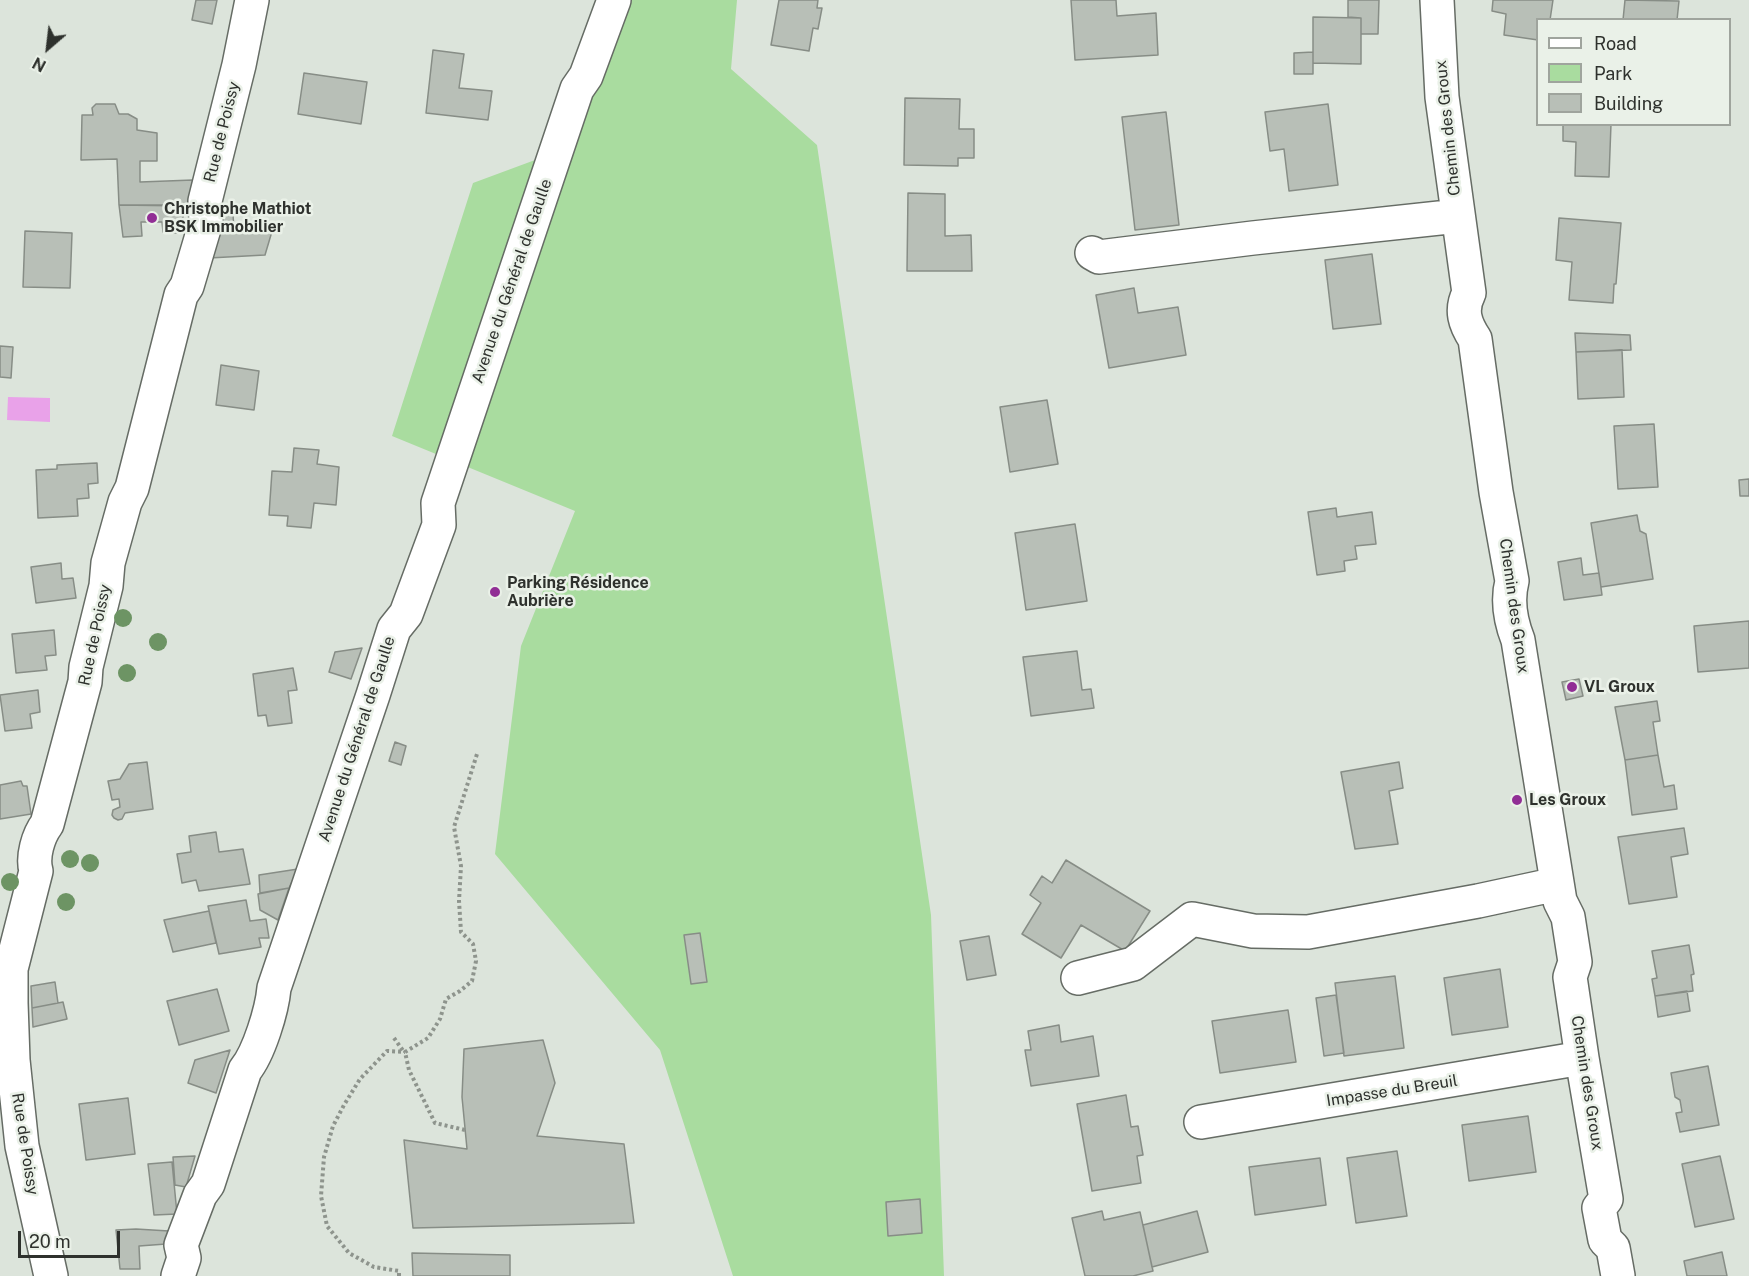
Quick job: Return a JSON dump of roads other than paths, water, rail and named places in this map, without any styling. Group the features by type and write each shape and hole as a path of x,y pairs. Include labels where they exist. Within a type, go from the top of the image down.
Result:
{"street":[{"name":"Rue de Poissy","path":"51,1276 22,1146 6,963 36,871 33,863 85,682 86,668 106,586 108,563 125,502 132,488 181,295 187,286 206,222 204,201 239,65 252,0"},
{"name":"Avenue du Général de Gaulle","path":"178,1276 184,1258 181,1245 200,1195 207,1184 245,1070 253,1060 273,1003 274,988 394,629 406,614 439,525 438,504 577,89 586,76 614,0"},
{"name":"Chemin des Groux","path":"1437,0 1442,97 1469,293 1464,303 1467,326 1475,339 1496,492 1512,582 1509,594 1514,629 1518,640 1560,901 1568,917 1575,962 1570,977 1606,1199 1599,1208 1605,1240 1613,1248 1618,1276"},
{"path":"1092,253 1099,257 1458,216"},
{"path":"1078,978 1133,964 1192,919 1253,931 1308,932 1557,884"},
{"name":"Impasse du Breuil","path":"1201,1122 1582,1058"}],"place":[{"name":"Christophe Mathiot BSK Immobilier","path":"152,218"},
{"name":"Parking Résidence Aubrière","path":"495,592"},
{"name":"VL Groux","path":"1572,687"},
{"name":"Les Groux","path":"1517,800"}]}
